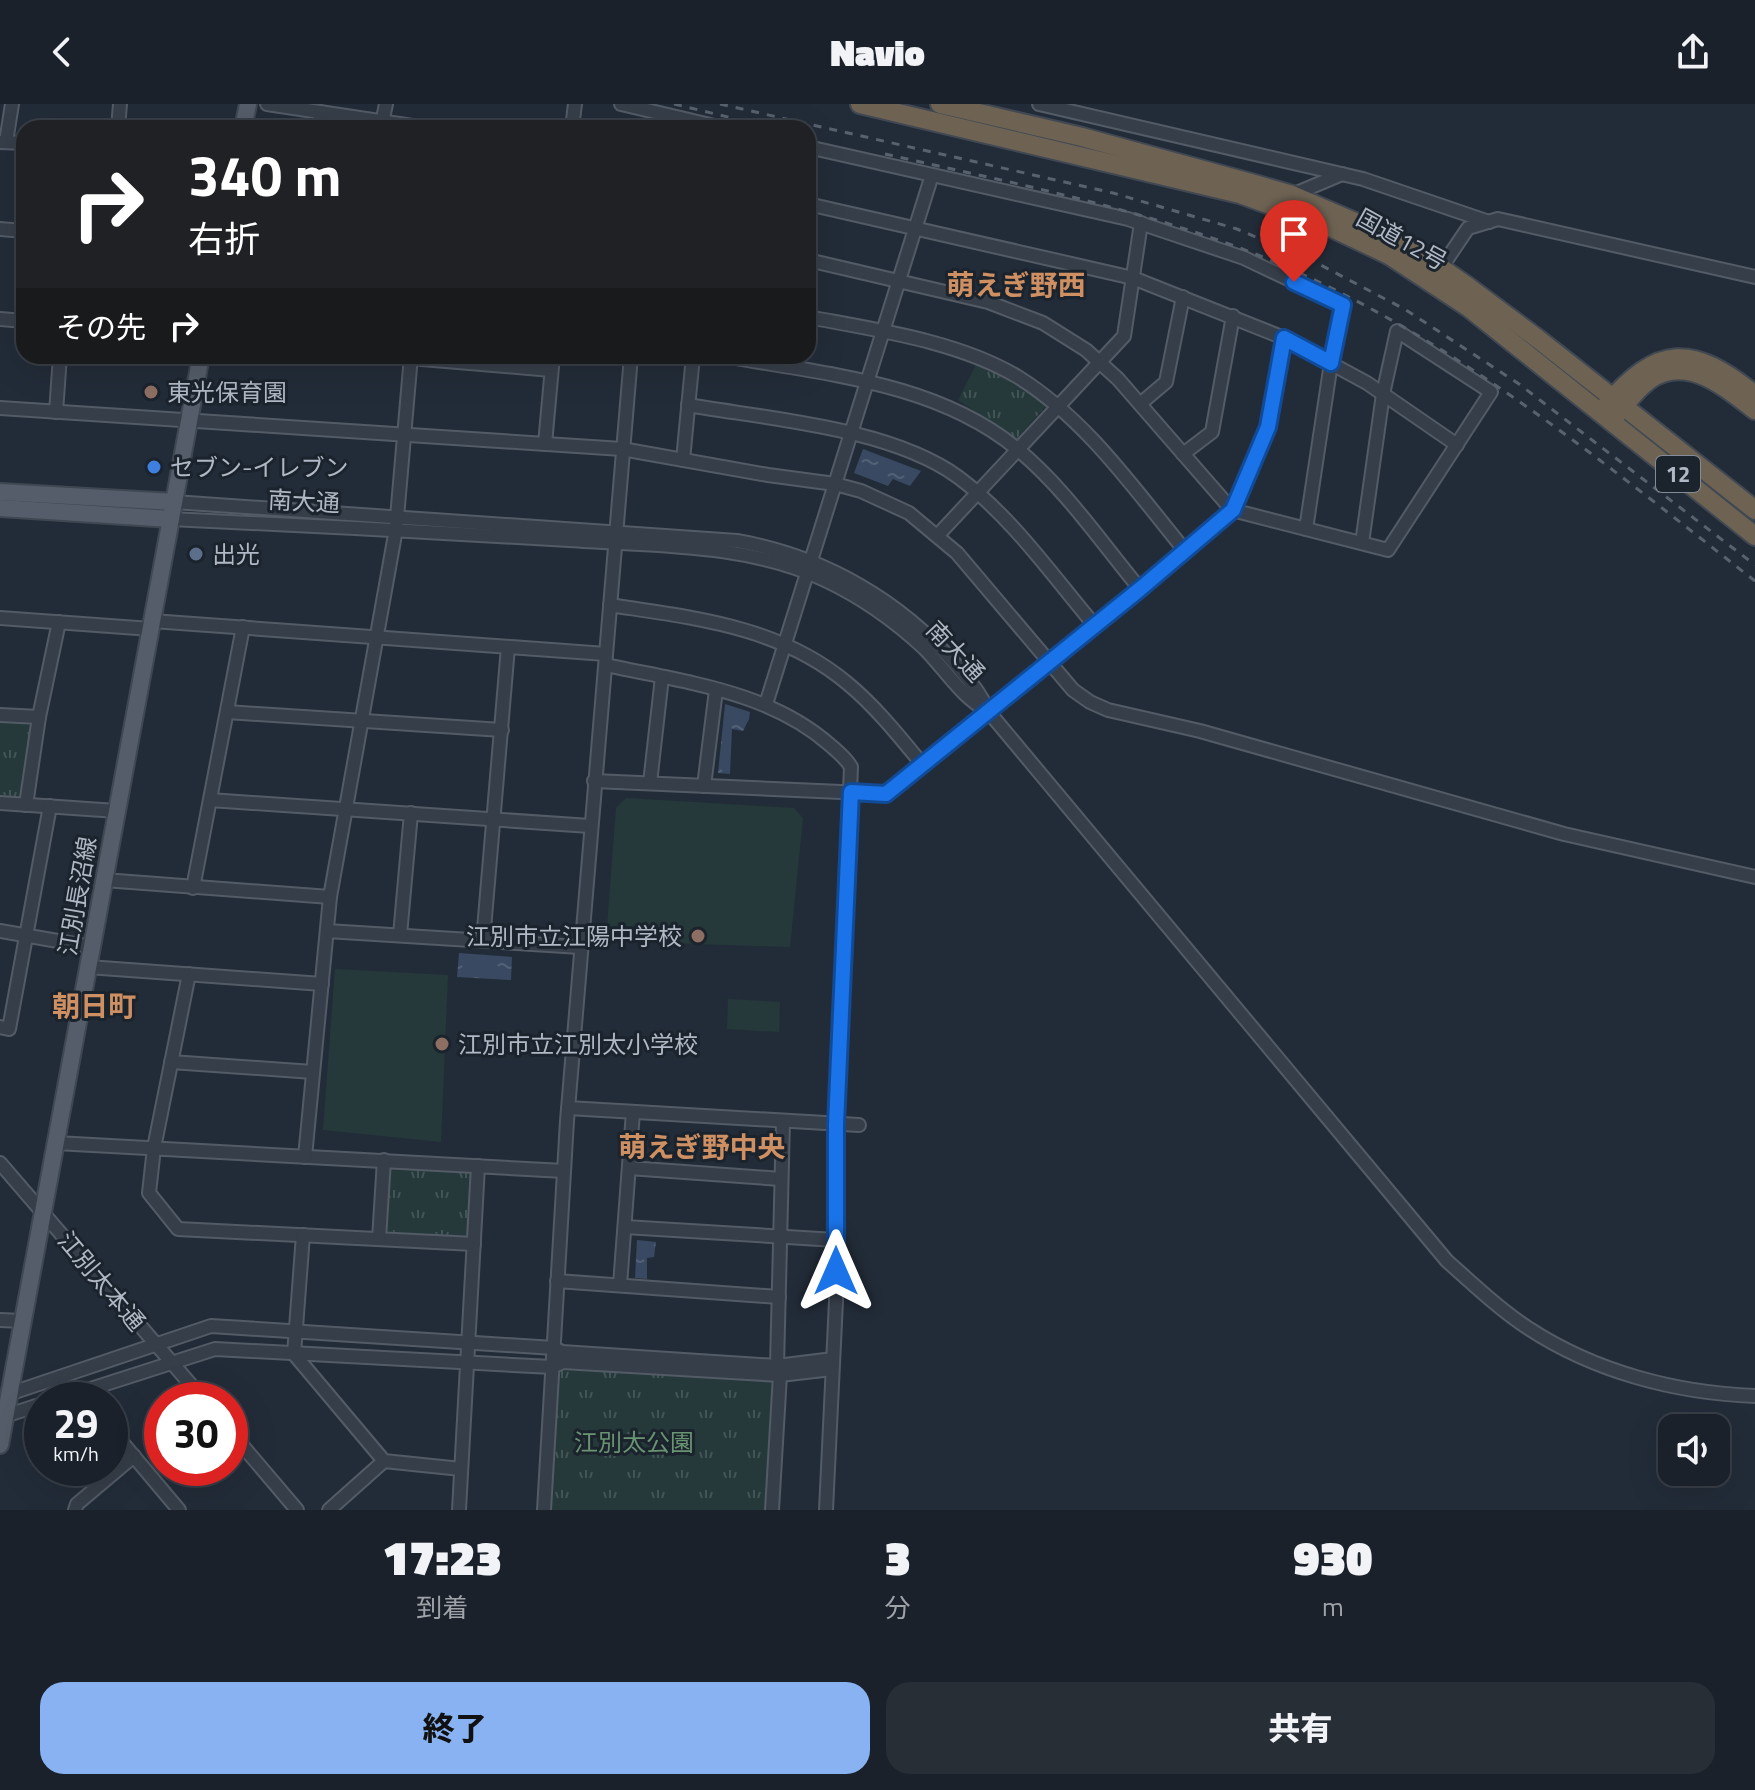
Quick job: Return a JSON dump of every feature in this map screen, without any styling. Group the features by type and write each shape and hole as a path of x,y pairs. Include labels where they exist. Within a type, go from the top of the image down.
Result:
{"highway":[{"name":"国道12号","path":"860,104 1240,194 1328,226 1389,255 1443,289 1755,510"},
{"name":"国道12号","path":"940,104 1082,137 1292,195 1369,228 1441,268 1538,339 1611,410 1755,536"},
{"path":"1611,410 1642,369 1673,358 1696,360 1716,367 1755,395"},
{"path":"1611,410 1653,377 1676,370 1707,376 1755,410"}],"main road":[{"name":"江別長沼線","path":"3,1420 200,364"},
{"name":"南大通","path":"0,492 174,502"},
{"name":"南大通","path":"0,508 171,519"}],"street":[{"path":"3,142 12,104"},
{"path":"267,104 325,110 363,120"},
{"path":"621,104 686,120"},
{"path":"1039,104 1363,179 1489,222"},
{"path":"654,113 654,120"},
{"path":"816,149 1141,223 1244,258 1343,305 1306,529"},
{"path":"1292,195 1342,174"},
{"path":"766,704 932,175"},
{"path":"816,206 1133,278 1284,338 1383,394 1457,445"},
{"path":"1441,268 1468,228 1498,219 1755,277"},
{"path":"938,535 1124,336 1141,223"},
{"path":"816,262 900,279 1015,310 1058,331 1099,361 1233,510 1388,550 1491,392 1397,331 1383,394 1362,543"},
{"path":"1140,404 1166,382 1183,297"},
{"path":"1183,454 1212,432 1233,316"},
{"path":"816,318 883,331 984,361 1016,376 1085,431 1186,552"},
{"path":"594,781 886,794 1186,552 1233,510 1268,427 1284,338"},
{"path":"56,412 59,364"},
{"path":"305,1157 330,897 397,523 409,364"},
{"path":"486,364 551,370"},
{"path":"545,444 552,364"},
{"path":"544,1510 580,947 630,364"},
{"path":"683,460 692,364"},
{"path":"768,364 867,382 961,412 1017,449 1051,482 1140,589"},
{"path":"688,405 851,433 921,456 947,469 1007,522 1095,626"},
{"path":"0,408 622,449 835,484 892,504 938,535 1081,697 1108,710 1200,731 1564,834 1755,877"},
{"name":"南大通","path":"174,502 397,523 615,538 737,541 862,586 911,621 943,651 981,695 988,711 1294,1079 1458,1270 1528,1328 1607,1368 1689,1390 1755,1396"},
{"name":"南大通","path":"171,519 397,523"},
{"path":"610,605 717,622 785,644 819,663 853,688 922,764"},
{"path":"0,618 243,627 508,647 606,660 766,704 814,732 847,760 851,767 851,792 836,1124 833,1364 826,1510"},
{"path":"26,805 39,717 59,622"},
{"path":"193,888 243,627"},
{"path":"483,941 508,647"},
{"path":"650,783 662,677"},
{"path":"704,786 716,690"},
{"path":"227,712 502,730"},
{"path":"0,715 39,717"},
{"path":"210,800 590,826"},
{"path":"0,818 1,803 117,811"},
{"path":"0,1027 9,1029 50,806"},
{"path":"400,935 411,813"},
{"path":"104,880 330,897"},
{"path":"0,931 92,947"},
{"path":"327,931 580,947"},
{"path":"88,967 322,984"},
{"path":"189,974 154,1148 149,1193 178,1229 474,1244"},
{"path":"171,1062 313,1072"},
{"path":"568,1108 859,1125"},
{"path":"620,1285 633,1112"},
{"path":"772,1510 779,1370 783,1121"},
{"path":"56,1143 564,1171"},
{"path":"379,1239 384,1160"},
{"name":"江別太本通","path":"0,1163 189,1382"},
{"path":"459,1510 478,1166"},
{"path":"629,1168 781,1179"},
{"path":"625,1227 836,1240"},
{"path":"303,1235 294,1354 384,1461 461,1469"},
{"path":"557,1281 779,1297"},
{"path":"0,1320 23,1321"},
{"path":"3,1420 158,1346 211,1326 554,1348 562,1352 779,1370"},
{"path":"121,1382 215,1349 552,1367 563,1362 779,1370 833,1364"},
{"path":"3,1420 24,1411"},
{"path":"128,1449 179,1510"},
{"path":"248,1452 297,1510"},
{"path":"75,1510 77,1504 134,1456"},
{"path":"329,1510 384,1461"}],"green space":[{"path":"976,365 1012,381 1044,403 1045,407 1016,439 958,400"},
{"path":"0,722 33,725 20,797 0,795"},
{"path":"626,798 794,808 803,818 790,947 606,941 616,808"},
{"path":"335,969 448,975 441,1142 323,1130"},
{"path":"728,999 780,1002 779,1032 727,1029"},
{"path":"389,1166 473,1172 470,1238 384,1231"},
{"name":"江別太公園","path":"557,1371 773,1380 766,1510 548,1510"}],"water":[{"path":"863,449 921,471 910,486 893,479 888,486 854,473"},
{"path":"725,704 750,712 743,731 732,729 730,774 718,773"},
{"path":"459,953 512,957 511,980 457,977"},
{"path":"637,1240 656,1242 654,1257 647,1258 647,1279 635,1278"}],"railway":[{"path":"674,104 732,118"},
{"path":"720,104 791,120"},
{"path":"816,126 1113,193 1237,229 1315,262 1406,310 1519,384 1755,565"},
{"path":"885,154 1153,219 1240,248 1311,278 1380,314 1510,395 1634,486 1755,581"}],"place":[{"name":"東光保育園","path":"151,392"},
{"name":"セブン-イレブン","path":"154,467"},
{"name":"出光","path":"196,554"},
{"name":"江別市立江陽中学校","path":"698,936"},
{"name":"江別市立江別太小学校","path":"442,1044"}],"district":[{"name":"萌えぎ野西","path":"1016,284"},
{"name":"朝日町","path":"94,1005"},
{"name":"萌えぎ野中央","path":"702,1146"}],"route":[{"path":"836,1271 836,1124 851,792 886,794 1186,552 1233,510 1268,427 1284,338 1331,363 1343,305 1294,282"}]}
